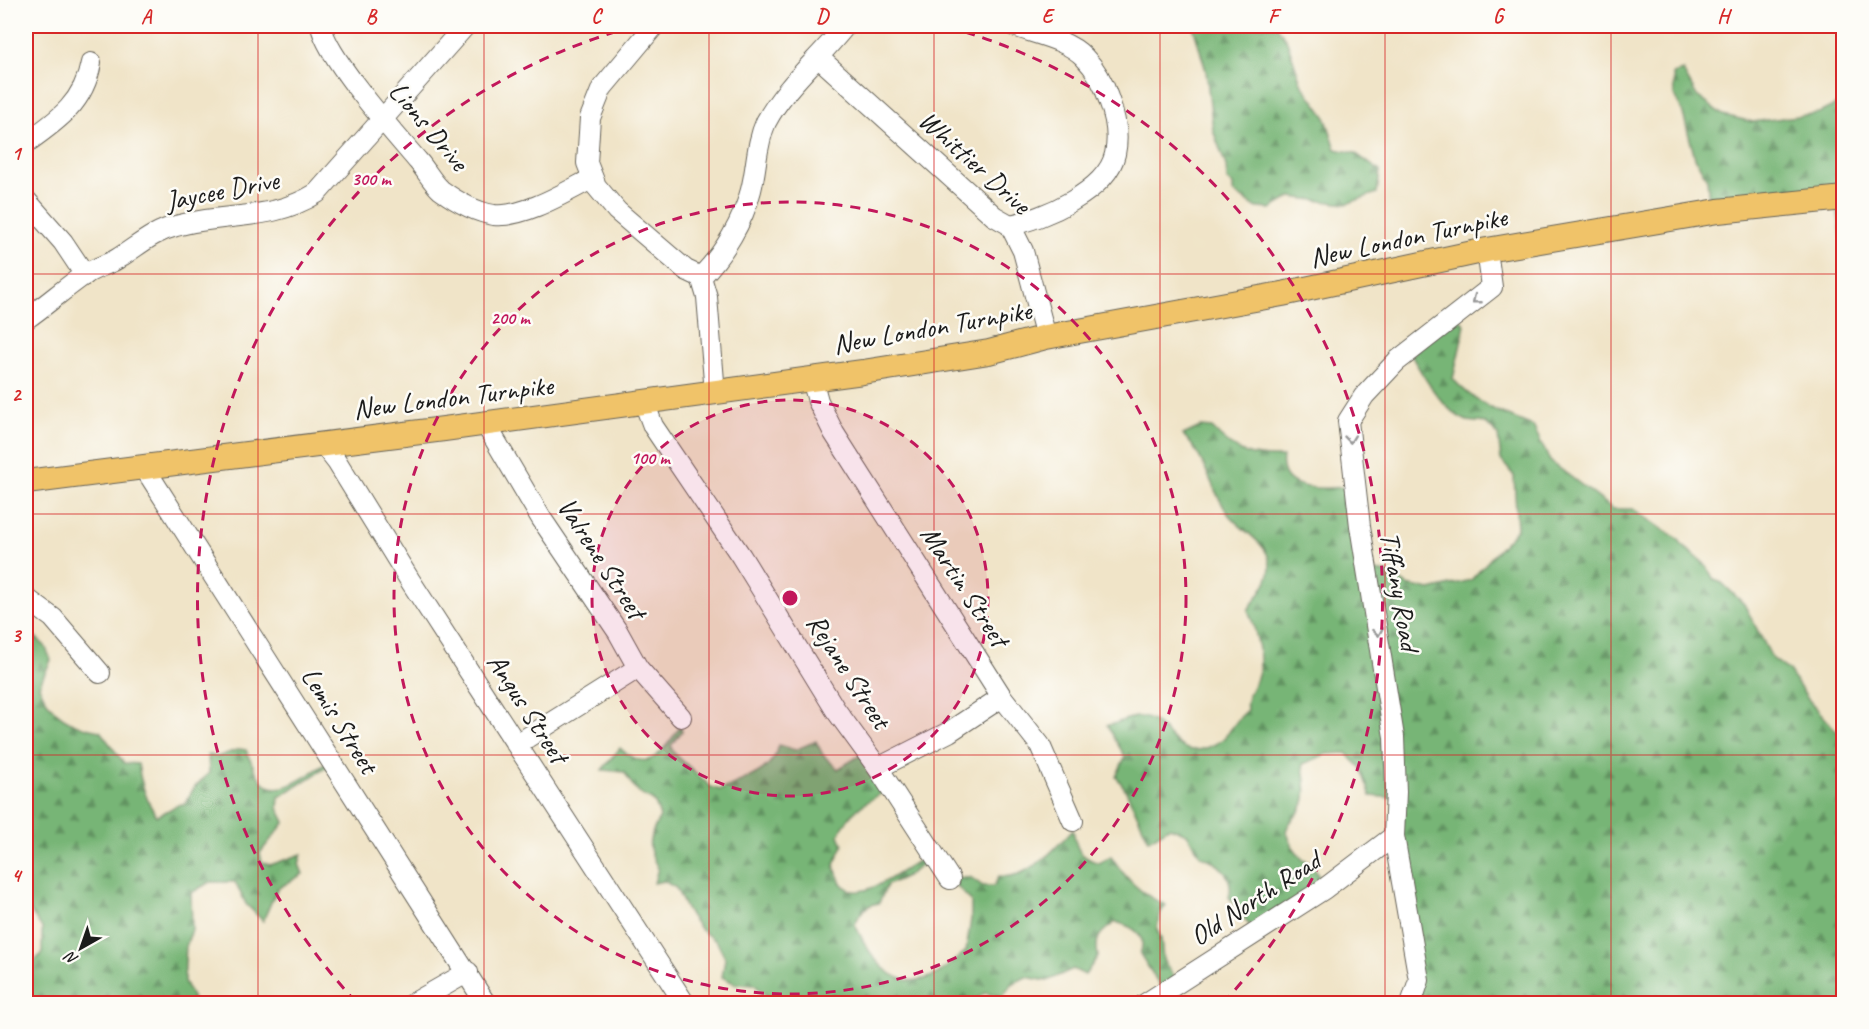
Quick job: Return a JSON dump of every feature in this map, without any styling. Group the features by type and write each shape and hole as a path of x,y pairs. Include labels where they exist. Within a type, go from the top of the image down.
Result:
{"main road":[{"name":"New London Turnpike","path":"26,482 715,393 989,352 1046,337 1271,296 1487,250 1718,211 1844,198"}],"street":[{"name":"Lions Drive","path":"321,26 331,51 439,188 484,213 513,214 562,195 591,179"},
{"name":"Jaycee Drive","path":"26,319 85,275 117,259 147,237 177,225 273,213 303,202 329,182 465,26"},
{"path":"654,26 602,88 596,102 588,137 587,163 591,179 606,199 632,226 686,270 701,277 707,297 715,393"},
{"path":"701,277 725,247 744,210 752,189 759,141 766,124 782,98 844,26"},
{"path":"1010,225 1035,221 1073,201 1088,189 1110,167 1115,155 1117,135 1108,95 1095,69 1084,57 1071,47 1014,26"},
{"name":"Whittier Drive","path":"819,57 994,216 1010,225 1023,251 1046,337"},
{"path":"26,143 47,128 81,95 87,84 91,63"},
{"path":"26,200 63,242 85,275"},
{"name":"Tiffany Road","path":"1411,1004 1419,980 1394,836 1396,792 1394,737 1360,526 1348,421 1364,396 1397,361 1492,287 1487,250"},
{"name":"Martin Street","path":"812,379 818,401 834,434 1002,697 1040,745 1073,821"},
{"name":"Rejane Street","path":"644,402 653,426 741,556 835,709 878,768 950,879"},
{"name":"Valrene Street","path":"485,423 541,518 618,632 638,668 681,717"},
{"name":"Angus Street","path":"323,444 338,462 411,582 686,1004"},
{"name":"Lemis Street","path":"144,467 468,972 486,1004"},
{"path":"26,599 53,618 100,672"},
{"path":"518,744 638,668"},
{"path":"878,768 949,732 1002,697"},
{"name":"Old North Road","path":"1145,1004 1324,889 1394,836"},
{"path":"412,1004 468,972"}],"green space":[{"path":"1193,26 1277,26 1287,41 1301,83 1325,116 1336,149 1355,153 1380,171 1377,193 1346,204 1291,197 1271,209 1257,208 1233,192 1233,185 1227,180 1226,166 1213,130 1206,71"},
{"path":"1683,71 1697,96 1723,115 1753,122 1819,113 1843,101 1843,245 1836,202 1710,212 1707,179 1695,158 1682,110 1674,95 1673,74"},
{"path":"1457,316 1465,325 1453,379 1480,402 1533,426 1550,461 1613,509 1633,509 1680,541 1706,565 1714,580 1722,583 1744,604 1772,658 1789,671 1807,698 1843,738 1843,1003 1411,1003 1394,798 1371,796 1360,767 1346,753 1327,754 1303,764 1306,789 1304,801 1286,831 1293,847 1303,860 1312,864 1325,888 1255,933 1229,897 1230,883 1224,871 1214,862 1201,856 1187,834 1170,827 1149,840 1124,787 1116,777 1125,757 1107,725 1134,717 1149,719 1181,746 1191,750 1203,749 1223,739 1247,711 1247,700 1258,677 1259,649 1248,610 1267,580 1270,566 1262,546 1229,515 1197,453 1183,435 1200,427 1212,428 1228,443 1243,452 1251,455 1283,457 1283,469 1288,478 1296,484 1319,488 1354,486 1368,570 1388,573 1407,585 1430,590 1471,580 1517,529 1514,476 1501,460 1498,435 1486,423 1467,421 1450,410 1434,392 1411,355"},
{"path":"27,629 45,646 51,660 39,686 49,704 70,722 100,731 124,763 138,764 144,792 157,816 180,804 184,805 194,788 209,773 208,754 217,757 239,749 246,750 264,783 279,788 297,781 330,761 332,764 279,797 278,808 285,822 260,853 262,862 270,865 302,854 299,864 303,874 277,889 263,921 246,904 235,882 210,882 191,893 192,930 186,945 184,981 193,999 183,1004 26,1003 26,971 42,953 42,928 26,904"},
{"path":"681,726 682,731 671,746 673,752 711,787 720,790 764,769 776,755 779,745 795,750 816,741 823,755 838,769 864,753 889,789 866,803 843,826 839,835 843,845 834,865 841,884 853,891 861,891 882,883 929,853 933,857 907,876 887,885 879,903 864,909 855,924 876,961 897,977 922,980 937,974 966,951 971,901 949,878 970,877 983,886 994,886 999,876 1020,873 1040,862 1073,829 1077,847 1083,855 1099,863 1111,856 1134,885 1166,905 1159,915 1157,930 1161,938 1163,960 1178,982 1164,992 1140,954 1142,941 1140,936 1128,926 1116,922 1100,936 1097,944 1098,956 1085,975 1073,969 1047,981 1026,977 1012,984 1002,997 985,993 969,1004 768,1003 767,997 755,985 736,984 722,977 725,958 717,942 701,930 687,911 676,888 664,881 654,883 658,868 651,854 650,842 660,817 654,802 636,790 624,772 602,770 620,748 640,760 655,757"}]}
